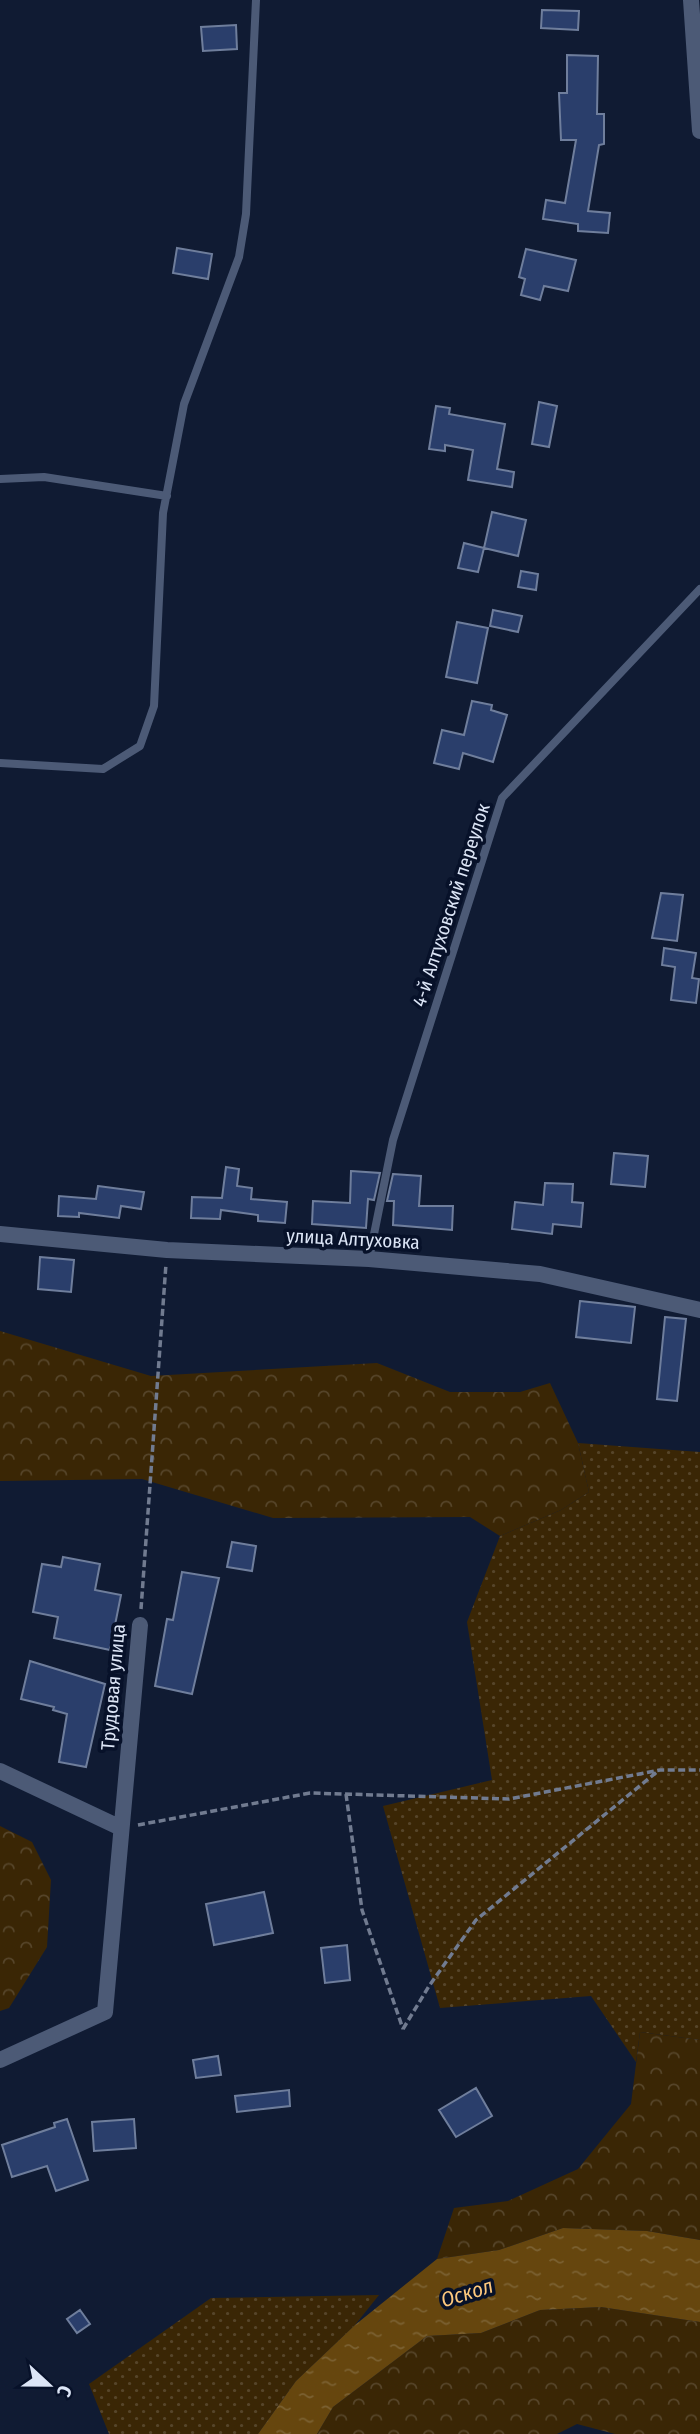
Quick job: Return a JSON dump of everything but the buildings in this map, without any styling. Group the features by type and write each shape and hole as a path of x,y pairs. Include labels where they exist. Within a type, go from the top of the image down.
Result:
{"street":[{"path":"691,0 700,128"},
{"name":"улица Алтуховка","path":"0,1234 167,1250 369,1259 540,1274 700,1310"},
{"name":"Трудовая улица","path":"0,2060 104,2012 139,1625"},
{"path":"0,1771 121,1828"}],"lane":[{"path":"0,763 103,769 140,746 154,706 163,513 184,404 239,257 246,214 256,0"},
{"path":"0,479 44,477 167,496"},
{"name":"4-й Алтуховский переулок","path":"369,1259 393,1140 502,798 700,589"}],"path":[{"name":"Трудовая улица","path":"139,1625 167,1250"},
{"path":"346,1794 362,1910 403,2029 429,1986 476,1920 660,1770"},
{"path":"121,1828 310,1793 509,1799 660,1770 700,1770"}],"green space":[{"path":"0,1331 151,1376 377,1363 450,1392 520,1392 550,1383 578,1443 589,1492 561,1510 500,1536 470,1517 273,1518 142,1479 0,1481"},
{"path":"578,1443 700,1452 700,2040 640,2032 636,2062 591,1996 440,2008 383,1806 492,1780 467,1622 500,1536 561,1510 589,1492"},
{"path":"0,1826 32,1842 51,1880 47,1947 9,2008 0,2011"},
{"path":"640,2032 700,2040 700,2240 647,2231 563,2228 499,2250 437,2259 454,2208 508,2201 578,2169 631,2104"},
{"path":"379,2295 355,2325 296,2381 258,2434 109,2434 89,2384 211,2298"},
{"path":"601,2307 700,2322 700,2434 615,2434 577,2424 557,2434 317,2434 333,2407 427,2336 481,2333 540,2310"}],"water":[{"name":"Оскол","path":"563,2228 647,2231 700,2240 700,2322 601,2307 540,2310 481,2333 427,2336 333,2407 317,2434 258,2434 296,2381 355,2325 437,2259 499,2250"}]}
